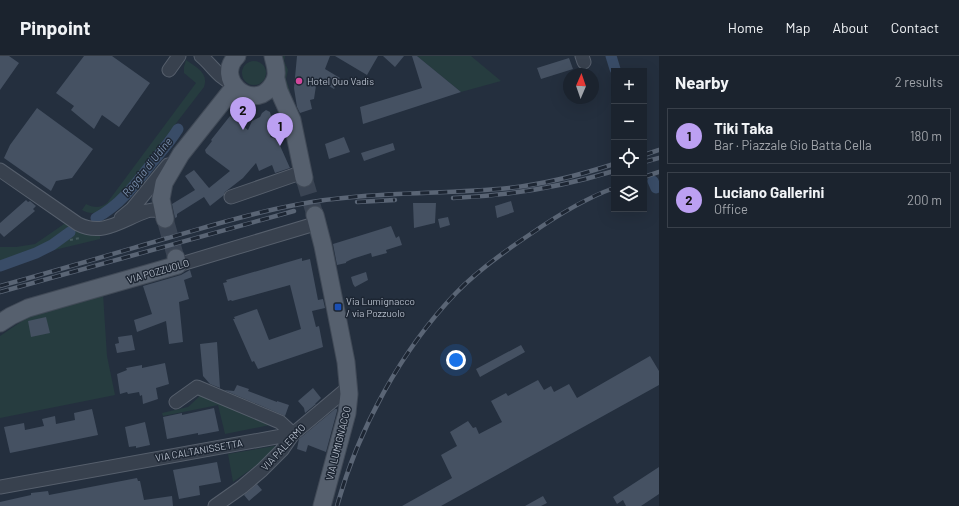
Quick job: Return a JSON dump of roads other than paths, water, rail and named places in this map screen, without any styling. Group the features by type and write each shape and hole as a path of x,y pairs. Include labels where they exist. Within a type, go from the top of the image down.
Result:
{"main road":[{"path":"234,60 230,73 234,85 245,94 257,95 269,90 273,64"},
{"path":"273,64 279,91 292,120 303,175"},
{"path":"164,215 161,198 164,183 181,154 234,85"},
{"name":"VIA LUMIGNACCO","path":"316,219 336,308 349,387 349,403 347,413 322,506"},
{"name":"VIA POZZUOLO","path":"0,323 28,308 183,264"}],"street":[{"path":"169,70 179,56"},
{"path":"205,60 234,60"},
{"path":"205,60 218,74 234,85"},
{"path":"110,226 132,209 170,162 181,154"},
{"path":"0,170 82,226 94,229 104,228 152,210 164,215"},
{"path":"231,197 303,175"},
{"name":"VIA POZZUOLO","path":"183,264 288,232 316,219"},
{"path":"176,402 197,387 280,422 293,434"},
{"name":"VIA PALERMO","path":"215,506 242,487 270,463 282,450 293,434 349,387"},
{"name":"VIA CALTANISSETTA","path":"0,487 293,434"}],"waterway":[{"path":"611,56 615,68"},
{"name":"Roggia di Udine","path":"96,218 120,201 178,129"},
{"path":"653,181 656,188"},
{"name":"Roggia di Udine","path":"0,266 36,253 52,245 70,232"}],"tunnel":[{"path":"304,178 315,215"},
{"path":"165,219 176,258"}],"railway":[{"path":"647,154 659,150"},
{"path":"647,161 659,158"},
{"path":"0,286 229,220 279,208 348,197 509,188 562,179 611,165"},
{"path":"453,198 534,190 574,182 611,172"},
{"path":"647,176 659,172"},
{"path":"337,506 346,477 369,420 400,365 436,315 464,285 502,254 561,214 592,197 611,189"},
{"path":"357,202 395,200"},
{"path":"0,292 294,211"}],"place":[{"name":"Hotel Quo Vadis","path":"299,81"},
{"name":"Luciano Gallerini","path":"243,130"},
{"name":"Tiki Taka","path":"280,146"},
{"name":"Via Lumignacco / via Pozzuolo","path":"338,307"}]}
